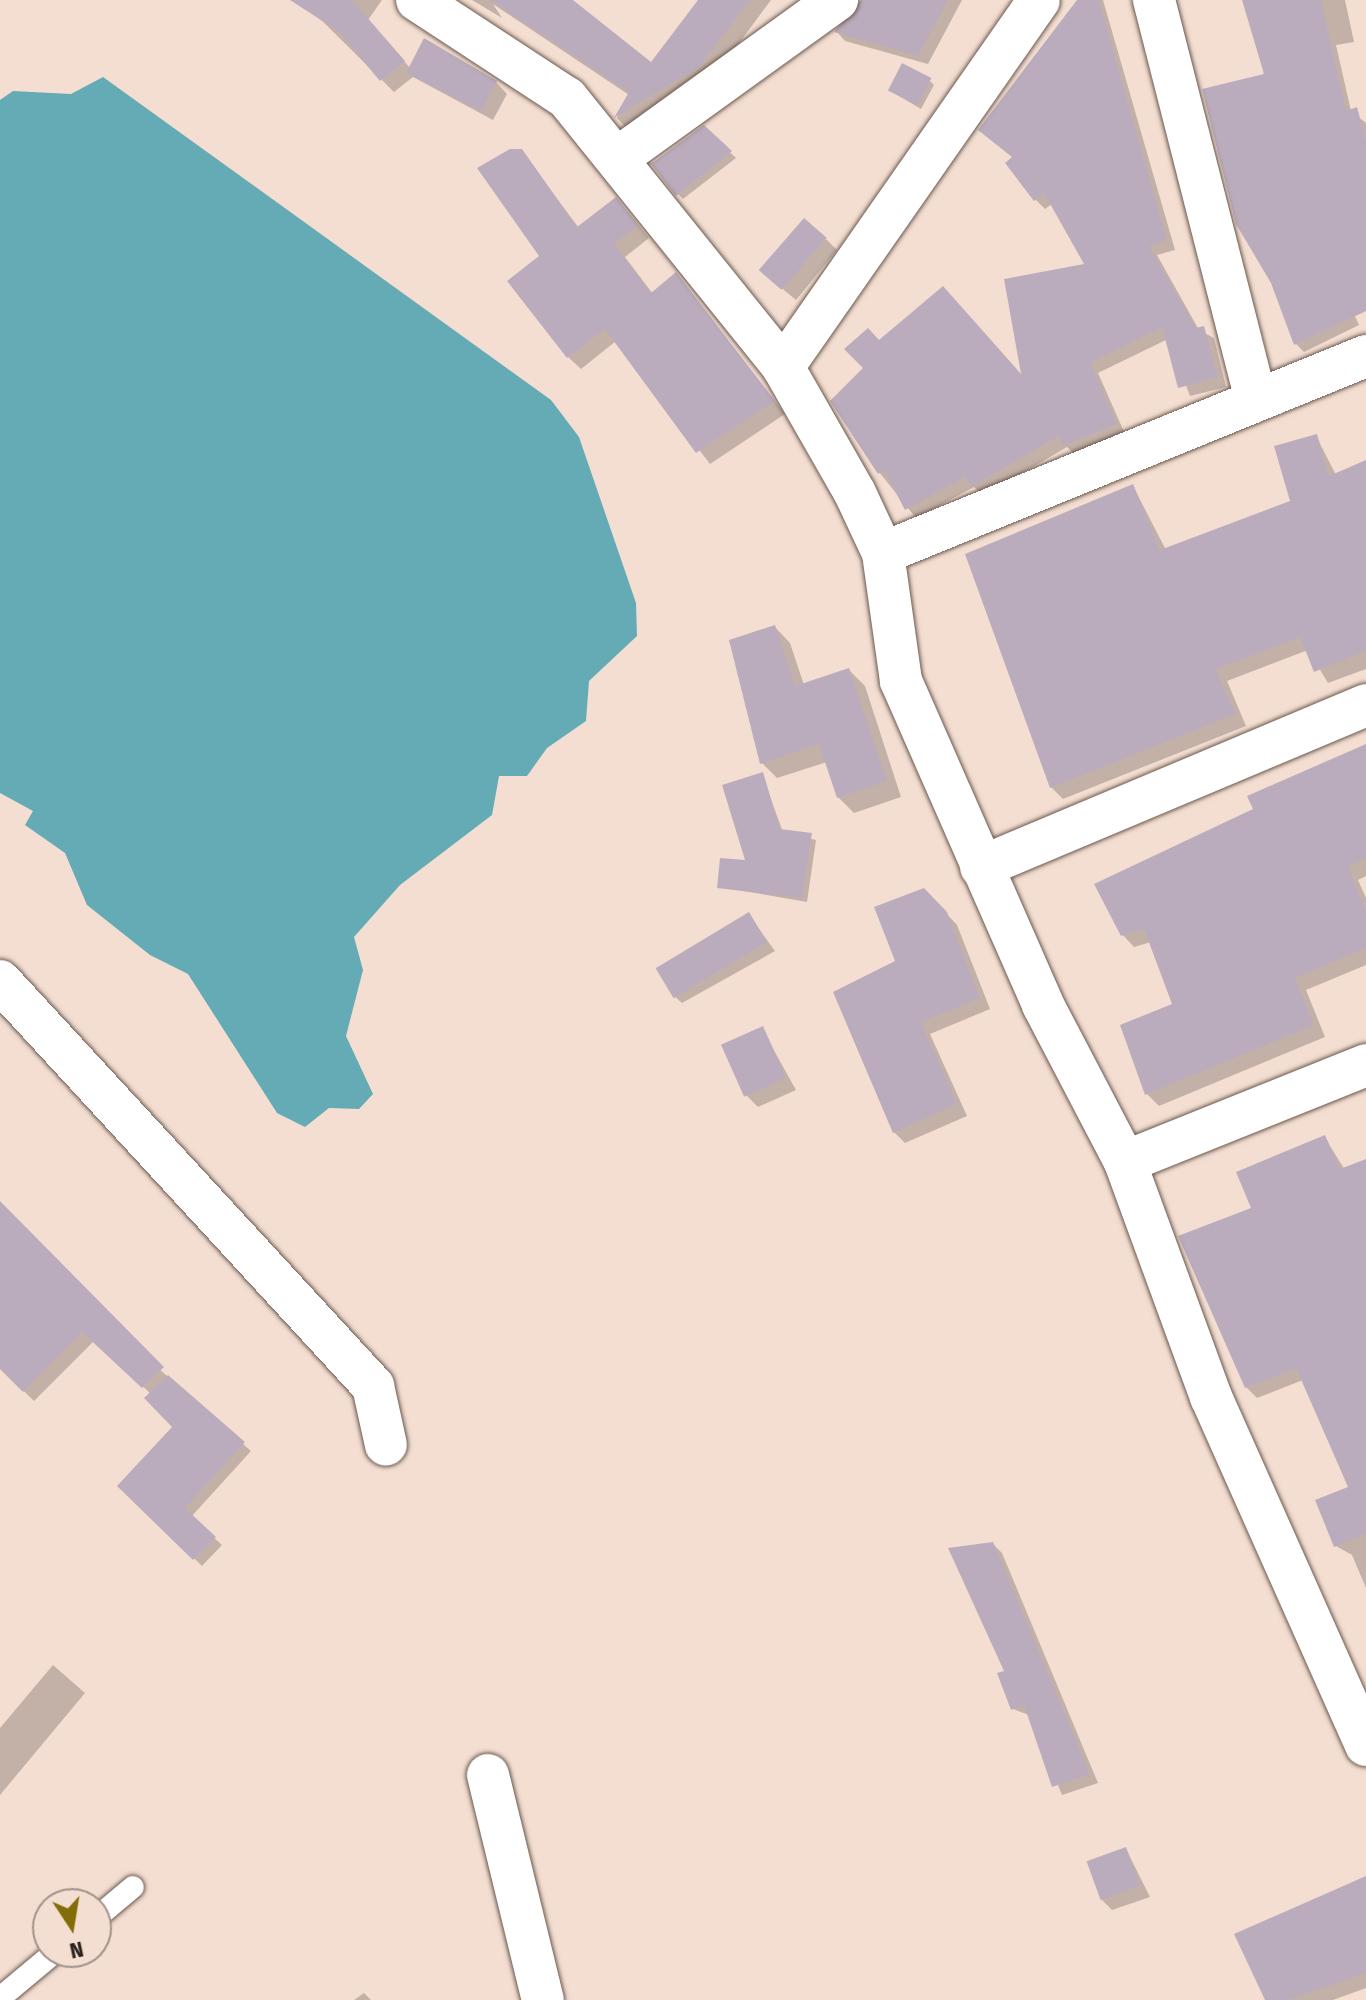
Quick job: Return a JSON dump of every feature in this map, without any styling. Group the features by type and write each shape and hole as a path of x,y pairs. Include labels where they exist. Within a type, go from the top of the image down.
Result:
{"street":[{"path":"417,0 567,98 619,157 783,367 883,553 901,681 981,867 1125,1162 1211,1397 1366,1745"},
{"path":"619,157 837,0"},
{"path":"783,367 1039,0"},
{"path":"1154,0 1255,397"},
{"path":"883,553 1255,397 1366,356"},
{"path":"981,867 1366,705"},
{"path":"0,981 373,1386 386,1445"},
{"path":"1125,1162 1366,1065"},
{"path":"488,1775 543,2000"}],"lane":[{"path":"112,1905 133,1887"},
{"path":"0,1998 36,1968"}],"water":[{"path":"103,77 551,400 579,437 636,603 637,636 589,681 586,721 547,748 527,776 499,776 492,815 400,885 354,937 363,970 346,1036 373,1094 359,1109 329,1108 305,1127 277,1113 188,974 150,955 87,905 65,853 25,825 33,811 0,793 0,100 13,91 71,94"}],"building":[{"path":"290,0 352,0 405,61 380,81 338,31"},
{"path":"490,0 573,0 651,62 698,0 750,0 699,67 614,118 629,92"},
{"path":"861,0 948,0 918,56 834,32"},
{"path":"1077,0 1099,0 1167,240 1149,246 1196,328 1204,326 1218,377 1178,388 1162,327 1090,363 1117,424 1063,446 1059,436 971,487 965,477 905,510 884,470 878,474 830,401 863,368 844,349 868,328 879,340 943,286 1021,374 1004,279 1084,264 1044,193 1034,201 1005,163 1012,157 978,130"},
{"path":"1242,0 1321,0 1346,111 1357,107 1366,141 1366,311 1294,345 1271,283 1236,224 1202,89 1264,74"},
{"path":"424,38 497,81 481,111 406,73"},
{"path":"902,63 931,78 917,106 888,91"},
{"path":"704,125 732,151 676,196 651,164"},
{"path":"510,149 522,149 577,227 616,197 638,225 614,244 651,293 676,272 775,401 696,453 605,329 567,358 507,281 539,256 477,168"},
{"path":"804,218 827,238 781,290 759,270"},
{"path":"1317,434 1329,476 1366,460 1366,651 1314,672 1300,637 1216,669 1235,714 1050,788 965,554 1133,484 1160,550 1290,501 1274,446"},
{"path":"775,625 795,686 849,668 887,781 837,798 819,744 760,764 729,640"},
{"path":"1366,744 1366,858 1348,867 1366,911 1366,948 1295,978 1314,1025 1145,1095 1120,1025 1172,1004 1144,929 1121,936 1094,884 1253,809 1247,796"},
{"path":"763,772 780,829 812,833 802,898 717,888 720,858 745,860 722,785"},
{"path":"924,888 947,912 980,998 921,1022 957,1104 893,1133 833,992 895,961 874,907"},
{"path":"749,912 767,942 674,998 656,968"},
{"path":"763,1026 786,1078 744,1097 721,1045"},
{"path":"1325,1135 1340,1169 1366,1159 1366,1534 1334,1547 1315,1500 1348,1487 1296,1368 1245,1388 1178,1236 1251,1208 1236,1172"},
{"path":"0,1201 164,1367 142,1388 82,1332 23,1392 0,1369"},
{"path":"168,1375 245,1442 185,1508 216,1537 193,1560 117,1486 172,1427 144,1398"},
{"path":"993,1542 1090,1774 1052,1787 1024,1705 1011,1710 997,1673 1004,1671 948,1548"},
{"path":"1126,1847 1140,1886 1101,1900 1087,1861"},
{"path":"1366,1876 1366,1973 1289,2000 1265,2000 1234,1934"}]}
